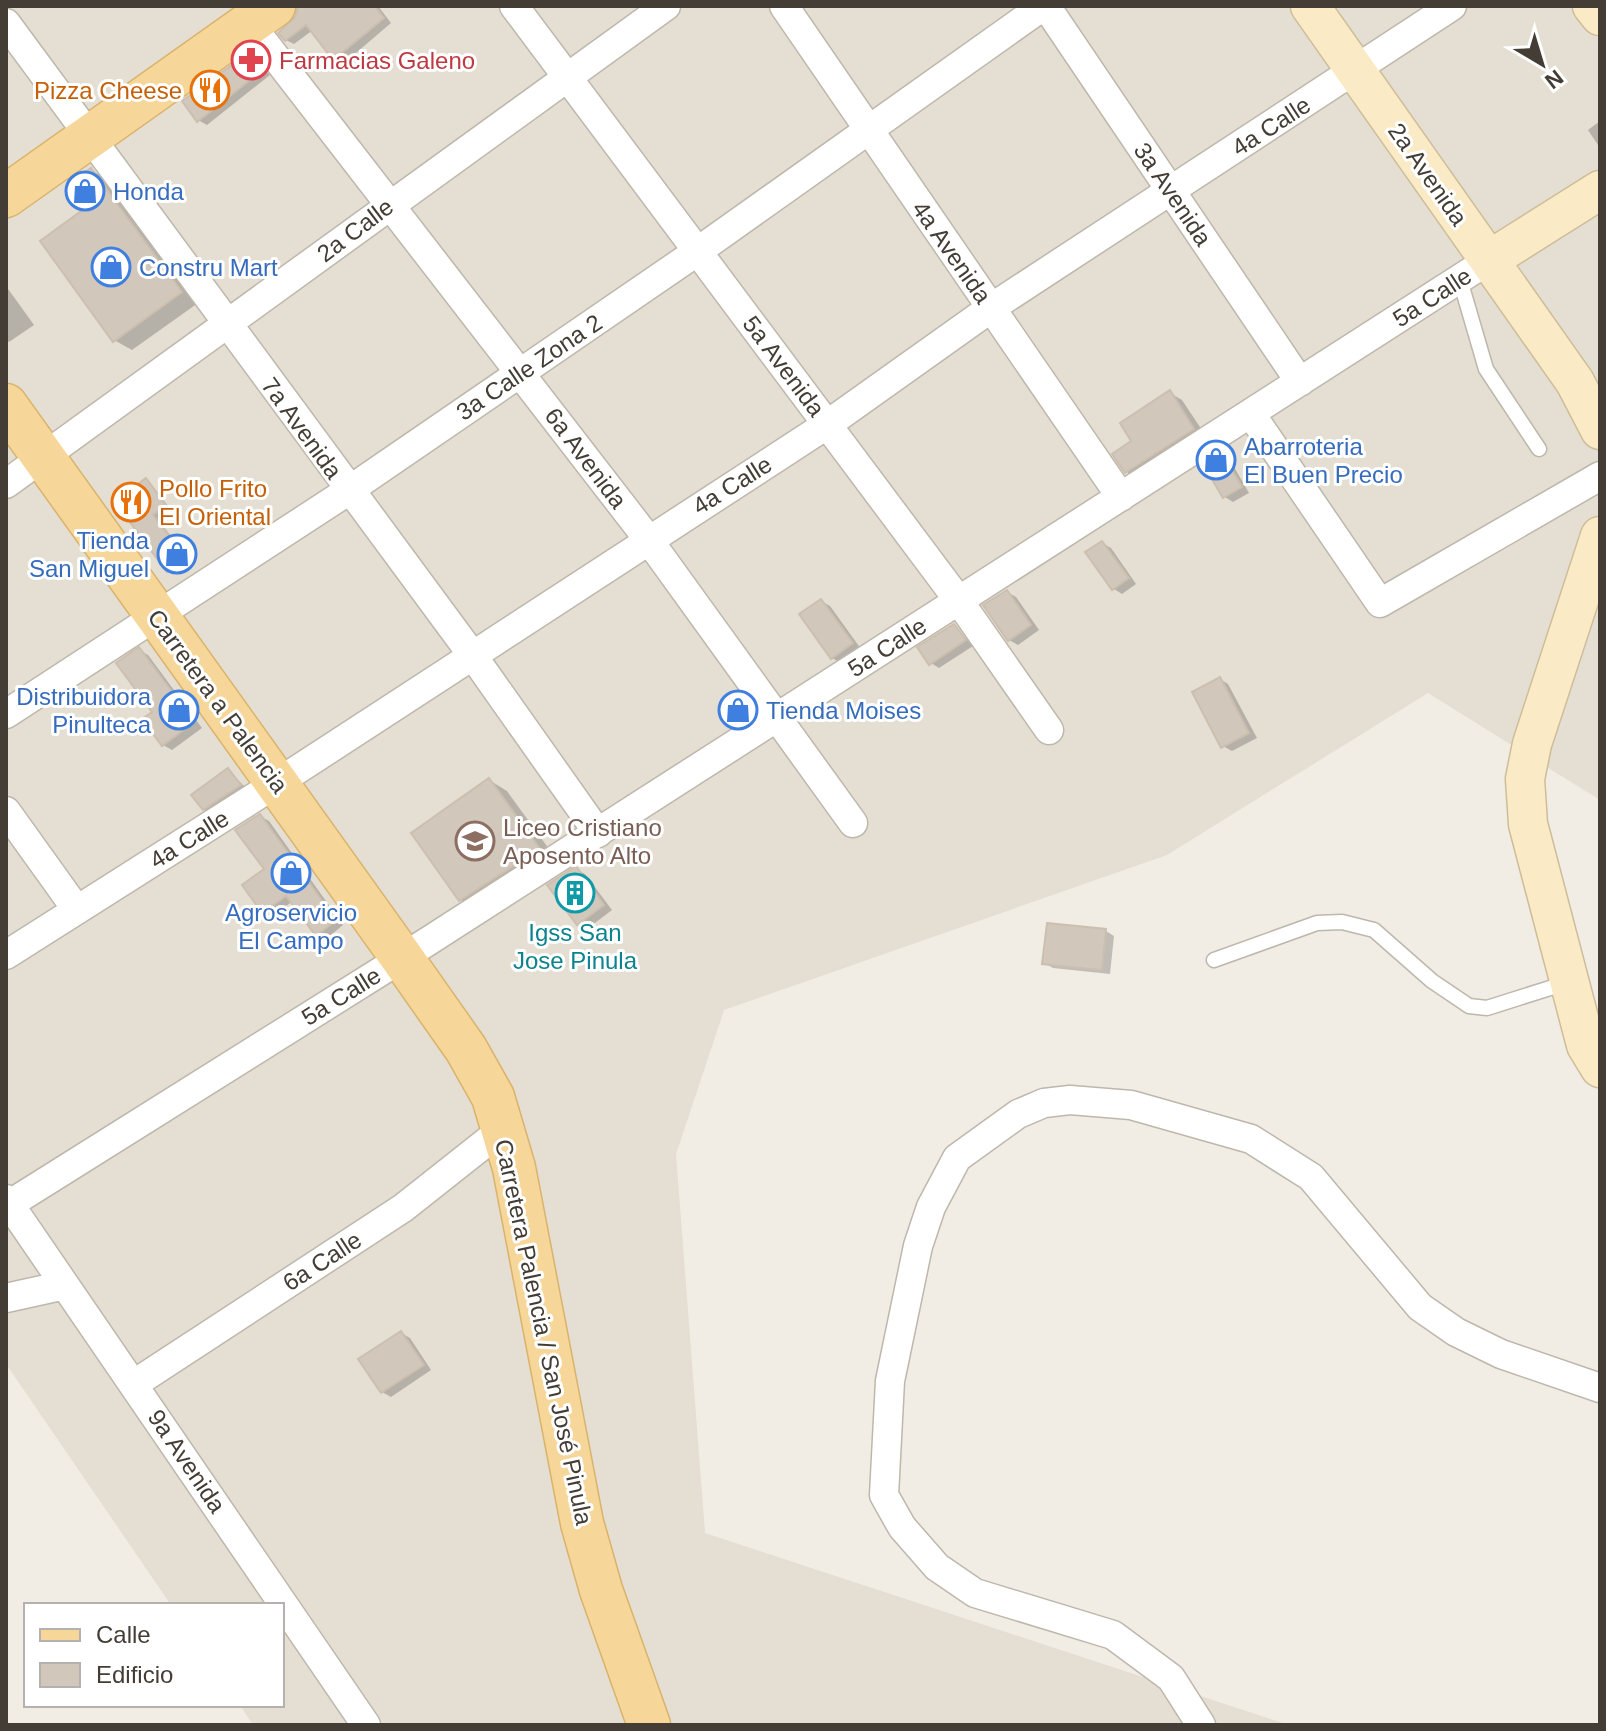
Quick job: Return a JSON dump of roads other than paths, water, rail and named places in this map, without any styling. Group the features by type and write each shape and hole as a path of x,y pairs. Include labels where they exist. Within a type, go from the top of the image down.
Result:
{"main road":[{"path":"6,196 82,128 248,10"},
{"path":"6,169 82,128"},
{"name":"Carretera a Palencia","path":"6,405 402,958"},
{"name":"Carretera Palencia / San José Pinula","path":"402,958 466,1049 493,1097 503,1129 582,1523 601,1590 649,1725"}],"street":[{"name":"5a Avenida","path":"514,6 959,601 1049,730"},
{"name":"2a Calle","path":"6,484 666,6"},
{"name":"4a Avenida","path":"784,6 1121,497"},
{"name":"3a Calle Zona 2","path":"6,714 348,491 698,251 868,128 1045,6"},
{"name":"3a Avenida","path":"1045,6 1300,382"},
{"name":"2a Avenida","path":"1310,6 1355,72 1474,270 1575,382 1600,430"},
{"name":"4a Calle","path":"6,955 277,783 828,424 991,308 1452,6"},
{"path":"1592,6 1600,16"},
{"name":"6a Avenida","path":"248,10 389,204 648,539 853,823"},
{"name":"7a Avenida","path":"6,23 348,491 473,656 598,833"},
{"name":"5a Calle","path":"8,1201 402,958 1600,190"},
{"path":"1251,414 1380,603 1600,476"},
{"path":"1600,536 1532,744 1525,779 1528,824 1569,982 1586,1045 1600,1068"},
{"path":"6,811 77,910"},
{"path":"1201,1725 1171,1678 1113,1635 975,1593 937,1567 902,1527 884,1495 890,1381 918,1246 931,1207 957,1158 1018,1114 1044,1103 1070,1100 1131,1105 1251,1139 1311,1177 1362,1242 1432,1315 1501,1354 1600,1388"},
{"name":"6a Calle","path":"134,1384 403,1208 503,1129"},
{"name":"9a Avenida","path":"8,1201 283,1603"},
{"path":"6,1298 65,1285"},
{"name":"9a Avenida","path":"284,1604 366,1725"}],"lane":[{"path":"1474,270 1486,369 1539,449"},
{"path":"1214,960 1317,923 1342,922 1374,930 1432,981 1469,1006 1487,1008 1569,982"}],"place":[{"name":"Farmacias Galeno","path":"251,60"},
{"name":"Pizza Cheese","path":"210,90"},
{"name":"Honda","path":"85,191"},
{"name":"Constru Mart","path":"111,267"},
{"name":"Abarroteria El Buen Precio","path":"1216,460"},
{"name":"Pollo Frito El Oriental","path":"131,502"},
{"name":"Tienda San Miguel","path":"177,554"},
{"name":"Distribuidora Pinulteca","path":"179,710"},
{"name":"Tienda Moises","path":"738,710"},
{"name":"Liceo Cristiano Aposento Alto","path":"475,841"},
{"name":"Agroservicio El Campo","path":"291,873"},
{"name":"Igss San Jose Pinula","path":"575,893"}]}
